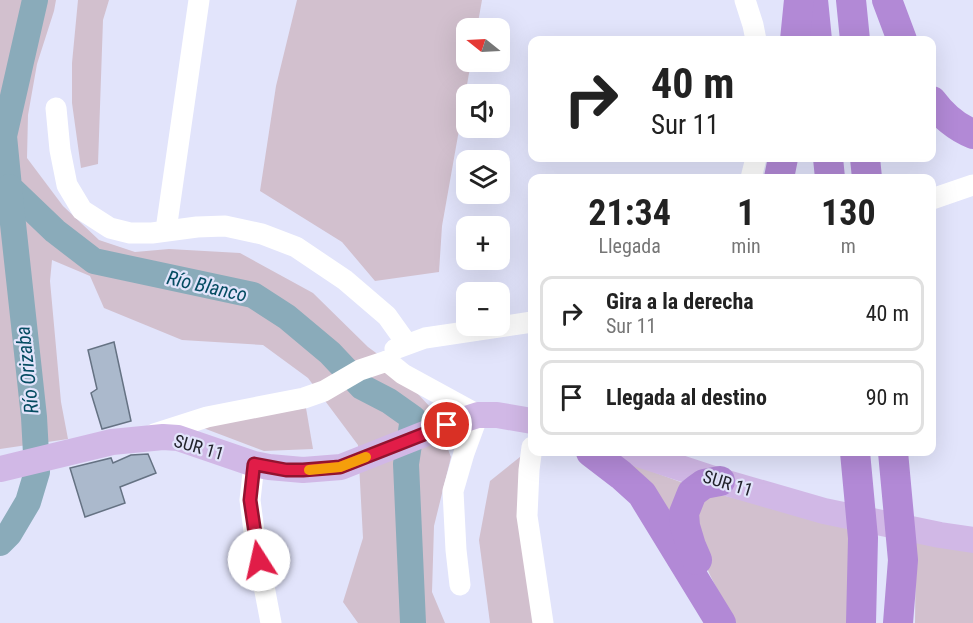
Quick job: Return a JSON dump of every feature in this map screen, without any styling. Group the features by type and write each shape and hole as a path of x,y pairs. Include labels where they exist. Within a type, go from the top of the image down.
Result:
{"highway":[{"path":"795,36 799,0"},
{"path":"813,0 817,36"},
{"path":"851,0 855,36"},
{"path":"887,0 900,36"},
{"path":"936,107 951,122 973,134"},
{"path":"596,456 642,494 723,623"},
{"path":"855,456 863,538 861,623"},
{"path":"893,456 903,560 898,623"},
{"path":"720,481 704,484 697,489 692,494 684,513 691,546 723,623"}],"main road":[{"name":"SUR 11","path":"0,469 112,442 163,437 178,438 254,464 286,470 340,467 478,415 497,415 528,420"},
{"name":"SUR 11","path":"644,456 824,511 973,540"}],"street":[{"path":"166,230 199,0"},
{"path":"745,0 755,36"},
{"path":"56,108 60,150 68,185 82,210 110,228 130,233 225,226 262,234 296,247 345,280 387,315 407,344"},
{"path":"936,198 973,185"},
{"path":"142,438 207,417 304,398 324,391 360,370 385,362 390,353 397,348 425,338 528,323"},
{"path":"385,362 478,415 453,491 460,585"},
{"path":"531,456 527,516 543,623"},
{"path":"254,464 250,500 271,623"}],"shaded area":[{"path":"0,0 56,0 37,64 28,115 27,158 63,206 99,240 135,252 169,249 240,253 313,293 368,347 387,361 432,409 451,457 434,526 432,592 445,623 358,623 343,602 363,538 358,445 308,378 263,345 182,340 104,308 90,276 52,260 50,281 61,402 68,439 0,449"},
{"path":"78,0 109,0 103,20 98,164 81,168 72,103 72,63"},
{"path":"297,0 482,0 479,18 456,18 456,72 469,72 467,84 456,84 458,138 442,226 439,272 375,281 342,242 260,191 276,86"},
{"path":"306,408 313,449 264,451 198,426"},
{"path":"525,453 535,623 490,623 479,540 490,481"},
{"path":"605,456 686,484 674,518"},
{"path":"714,493 855,529 849,623 734,623 692,533 695,502"},
{"path":"916,541 973,550 973,623 915,623"}],"building":[{"path":"114,342 131,421 102,429 91,393 97,389 88,350"},
{"path":"148,454 156,473 120,487 125,503 85,517 70,468 111,458 113,463 131,455"}],"waterway":[{"name":"Río Blanco","path":"35,0 4,136 9,187 55,231 94,261 253,295 287,317 330,353 362,387 389,401 413,418 406,464 413,623"},
{"name":"Río Orizaba","path":"0,543 9,534 28,502 37,472 34,417 9,187"}],"slow traffic":[{"path":"309,470 340,467 366,457"}],"route":[{"path":"259,560 250,500 254,464 286,470 340,467 447,425"}]}
